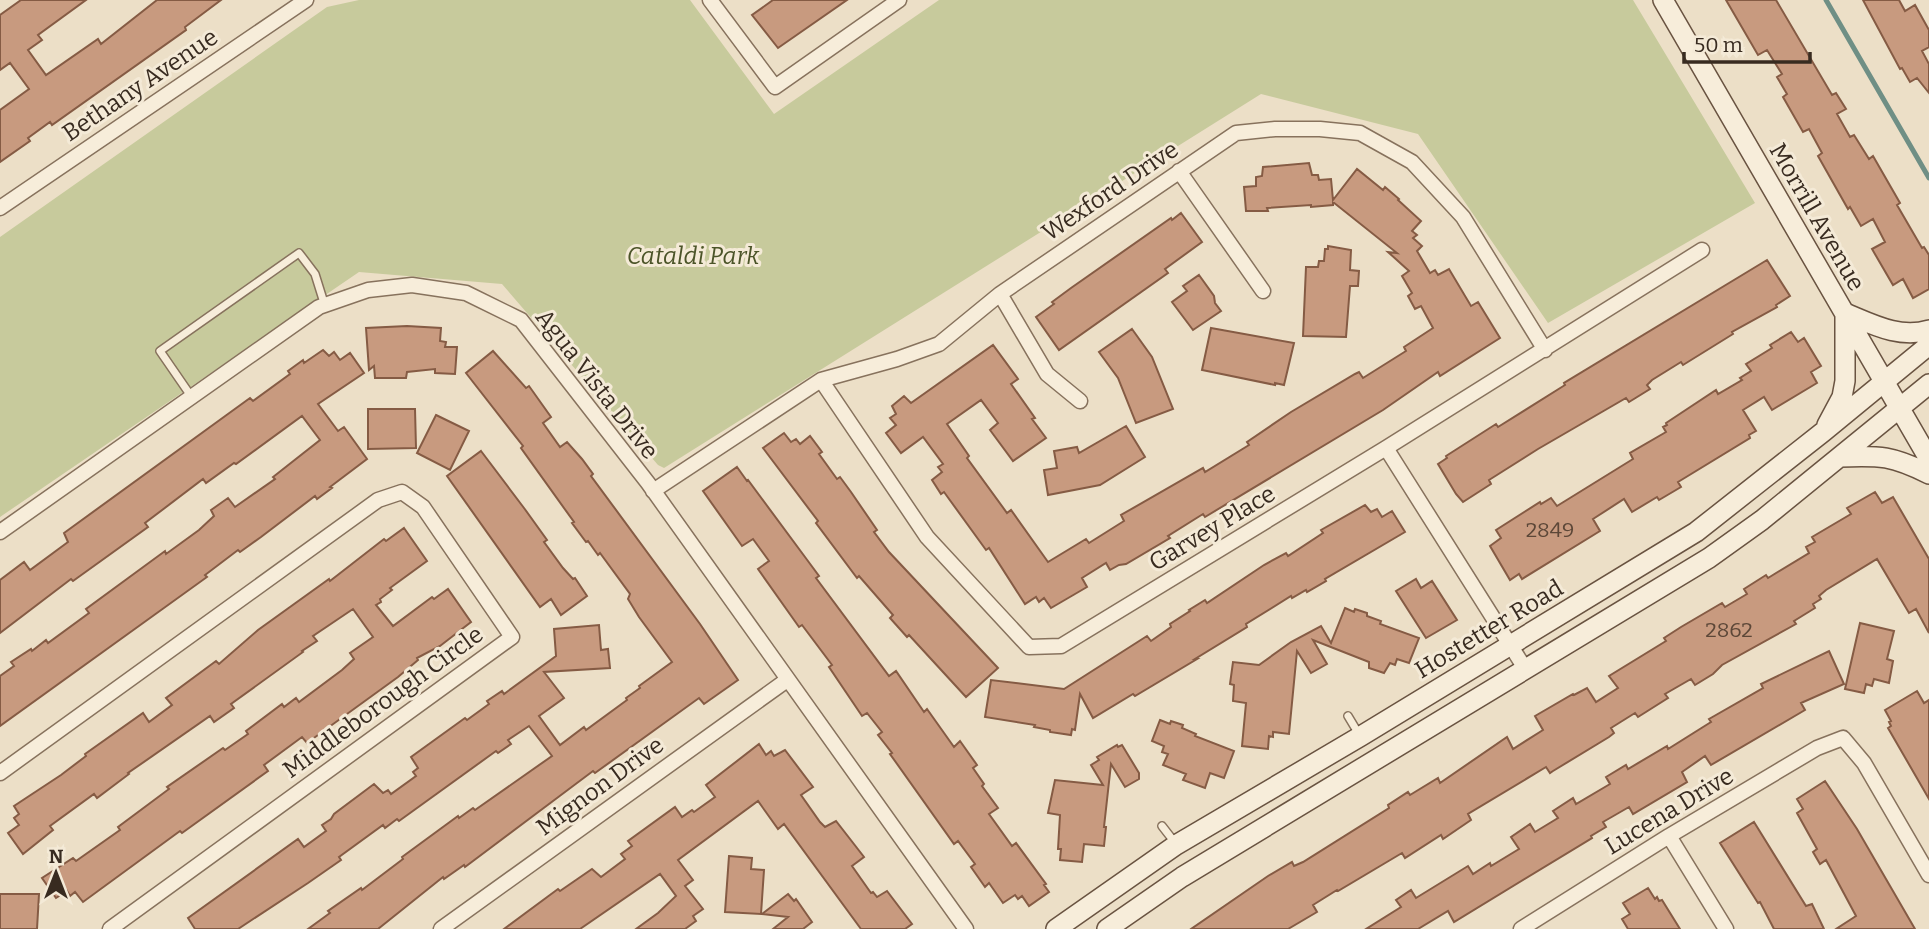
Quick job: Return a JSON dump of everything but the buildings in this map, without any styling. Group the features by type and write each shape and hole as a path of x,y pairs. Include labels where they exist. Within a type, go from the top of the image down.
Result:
{"main road":[{"name":"Morrill Avenue","path":"1663,0 1929,459"},
{"path":"1823,432 1842,397 1845,381 1845,313 1903,334 1929,330"},
{"name":"Hostetter Road","path":"1056,929 1176,845 1696,532 1929,345"},
{"path":"1107,929 1182,877 1709,558 1929,384"},
{"path":"1840,457 1885,456 1929,474"}],"street":[{"name":"Bethany Avenue","path":"0,208 306,0"},
{"path":"710,0 775,87 899,0"},
{"name":"Wexford Drive","path":"653,491 821,380 939,344 1000,294 1236,133 1320,130 1360,133 1412,162 1463,217 1545,350"},
{"path":"1179,171 1262,291"},
{"name":"Garvey Place","path":"821,380 927,537 1029,648 1061,646 1545,350 1702,250"},
{"name":"Agua Vista Drive","path":"0,532 191,396 325,306 369,290 412,285 466,293 521,320 653,491 966,929"},
{"path":"1000,294 1047,374 1080,401"},
{"path":"1386,448 1526,670"},
{"name":"Middleborough Circle","path":"0,773 378,500 402,492 423,507 512,637 110,929"},
{"name":"Mignon Drive","path":"441,929 787,680"},
{"name":"Lucena Drive","path":"1521,929 1669,836 1817,748 1843,738 1864,763 1929,875"},
{"path":"1669,836 1726,929"}],"lane":[{"path":"191,396 160,351 299,253 316,274 325,306"},
{"path":"1348,716 1361,736"},
{"path":"1162,826 1176,845"}],"green space":[{"name":"Cataldi Park","path":"359,0 690,0 774,114 939,0 1633,0 1755,203 1548,323 1418,134 1261,94 664,468 658,465 502,284 359,272 0,517 0,237 327,7"}],"waterway":[{"path":"1826,0 1929,178"}]}
